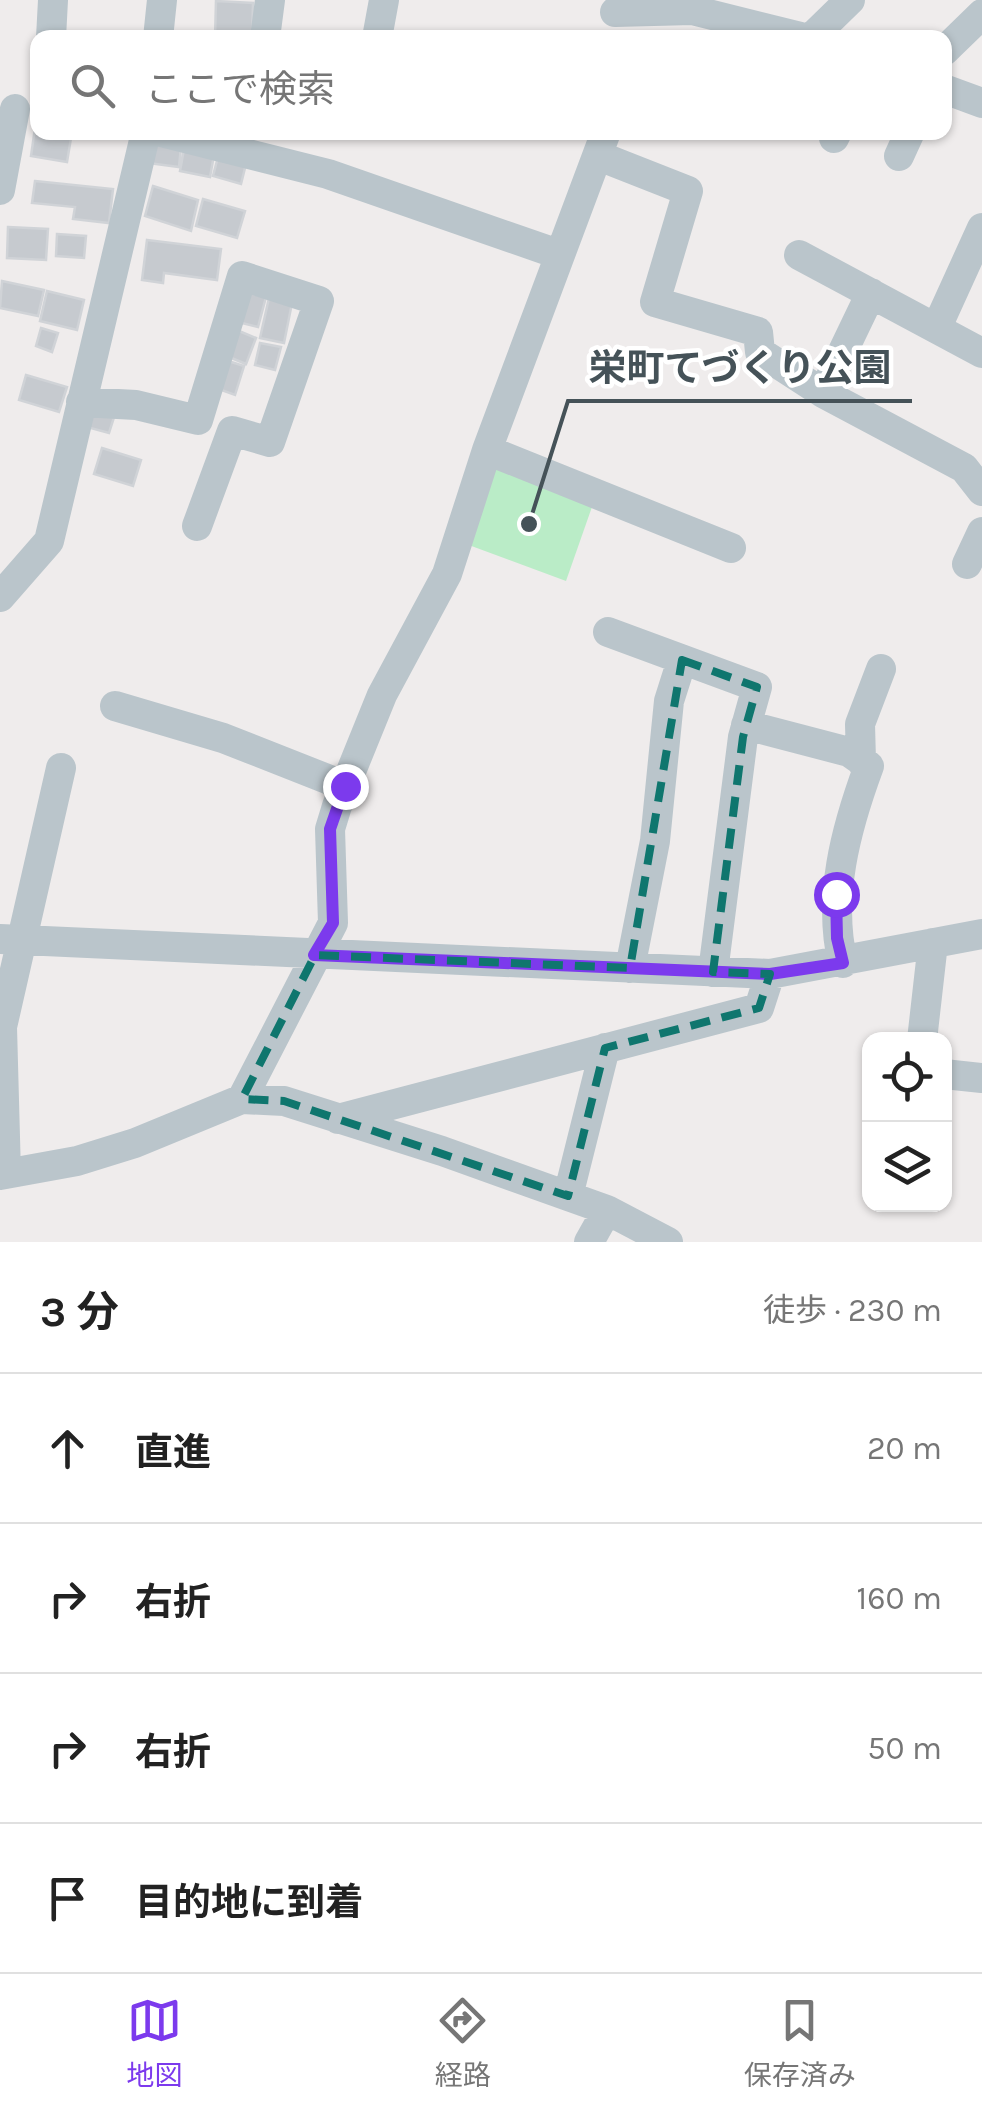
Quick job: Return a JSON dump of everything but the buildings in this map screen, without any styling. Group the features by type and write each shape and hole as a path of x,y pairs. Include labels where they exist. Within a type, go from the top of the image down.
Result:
{"street":[{"path":"51,30 53,0"},
{"path":"159,30 162,0"},
{"path":"266,30 270,0"},
{"path":"378,30 384,0"},
{"path":"785,0 800,30"},
{"path":"811,30 850,0"},
{"path":"615,16 727,8 787,30"},
{"path":"952,43 982,14"},
{"path":"952,92 982,103"},
{"path":"0,190 17,110"},
{"path":"0,597 49,541 144,140"},
{"path":"249,142 328,174 558,254"},
{"path":"242,1099 333,923 330,829 382,695 447,574 487,450 602,144 688,191 656,302 758,332 760,352 823,394 964,468 982,491"},
{"path":"937,327 982,228"},
{"path":"799,255 982,352"},
{"path":"81,402 136,405 270,442 319,302 242,276 198,420"},
{"path":"823,394 871,293"},
{"path":"197,526 232,431"},
{"path":"487,450 731,548"},
{"path":"967,564 982,532"},
{"path":"608,632 757,687 746,725 713,972"},
{"path":"630,968 656,841 669,701 682,660"},
{"path":"861,761 860,724 881,669"},
{"path":"115,706 223,738 345,786"},
{"path":"746,725 849,752 869,766 836,894 837,938 843,963"},
{"path":"61,768 12,940 2,1027 3,1175 77,1161 135,1144 242,1099 284,1102 607,1210 668,1242"},
{"path":"12,940 770,974 982,934"},
{"path":"923,1032 933,943"},
{"path":"338,1119 760,1008 770,974"},
{"path":"568,1196 605,1048"},
{"path":"952,1075 982,1078"},
{"path":"588,1242 607,1210"}],"highlighted area":[{"path":"682,660 757,687 743,737 713,972 770,974 759,1008 605,1048 568,1196 284,1101 242,1099 315,955 630,968"}],"green space":[{"path":"500,466 593,504 566,581 466,544 490,471"}],"place":[{"name":"栄町てづくり公園","path":"529,524"}],"route":[{"path":"345,786 330,829 333,923 314,955 770,974 843,963 837,938 836,894"}]}
